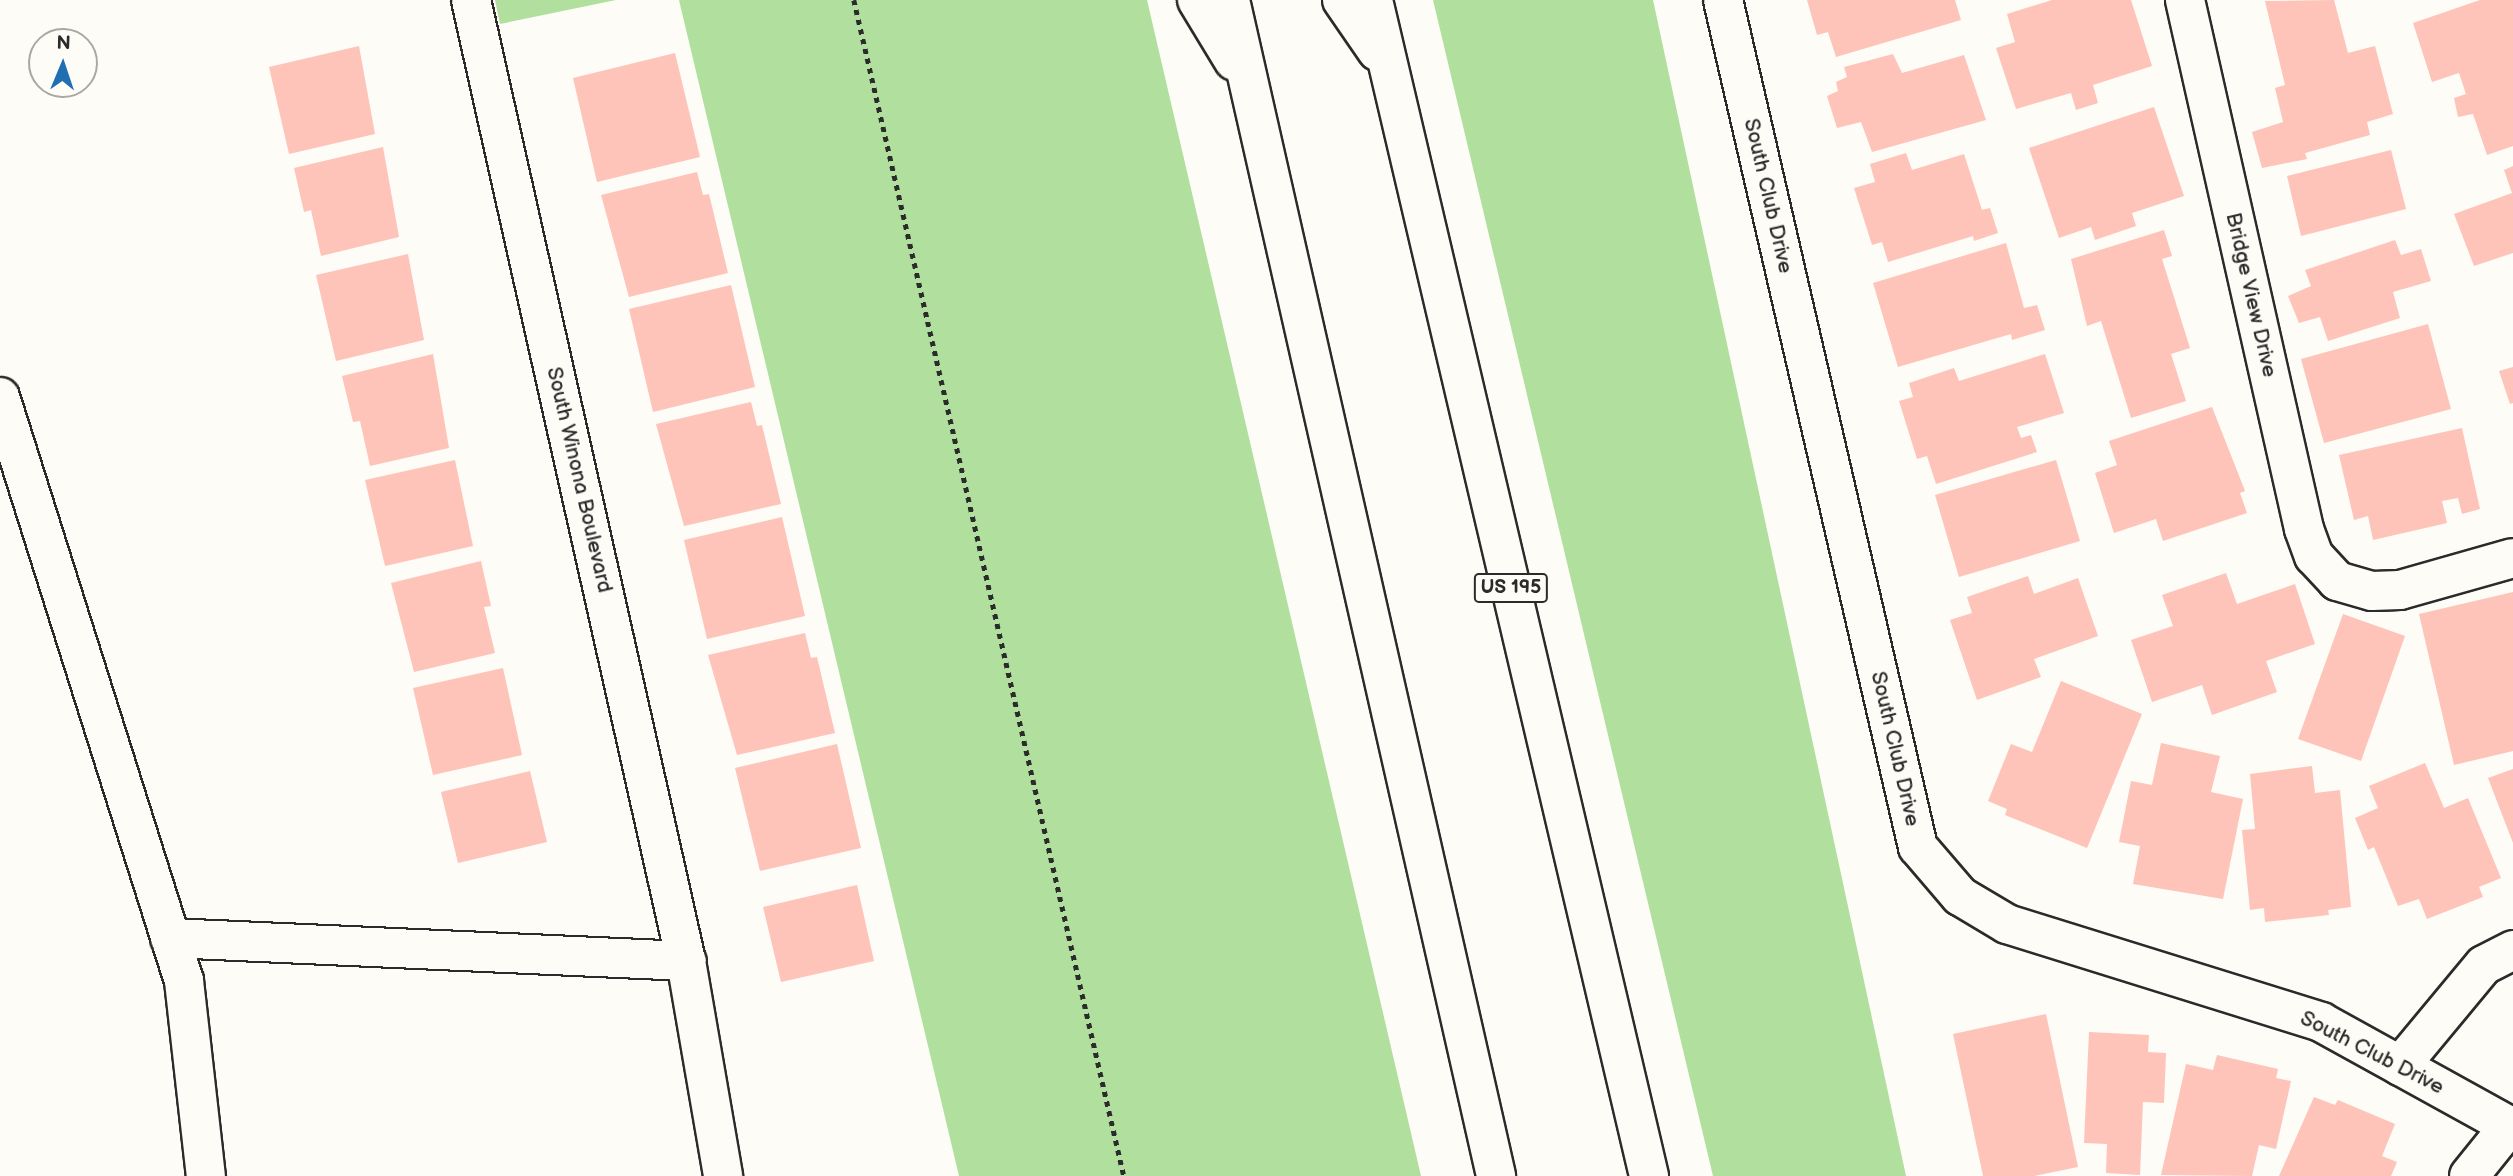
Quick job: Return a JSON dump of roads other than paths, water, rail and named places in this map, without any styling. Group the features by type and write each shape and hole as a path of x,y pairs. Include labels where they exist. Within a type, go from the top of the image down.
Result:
{"main road":[{"name":"South Winona Boulevard","path":"471,0 686,961 723,1176"},
{"path":"1197,0 1250,86"},
{"path":"1230,0 1496,1176"},
{"path":"1342,0 1390,71"},
{"name":"US 195","path":"1373,0 1649,1176"},
{"name":"South Club Drive","path":"1723,0 1918,847 1961,896 2007,924 2320,1022 2511,1127"},
{"name":"Bridge View Drive","path":"2185,0 2304,528 2314,556 2337,581 2372,591 2400,590 2513,558"},
{"path":"0,397 184,981 195,1050 206,1176"},
{"path":"170,938 686,961"},
{"path":"2400,1066 2484,965 2513,950"},
{"path":"2469,1176 2511,1127"}]}
